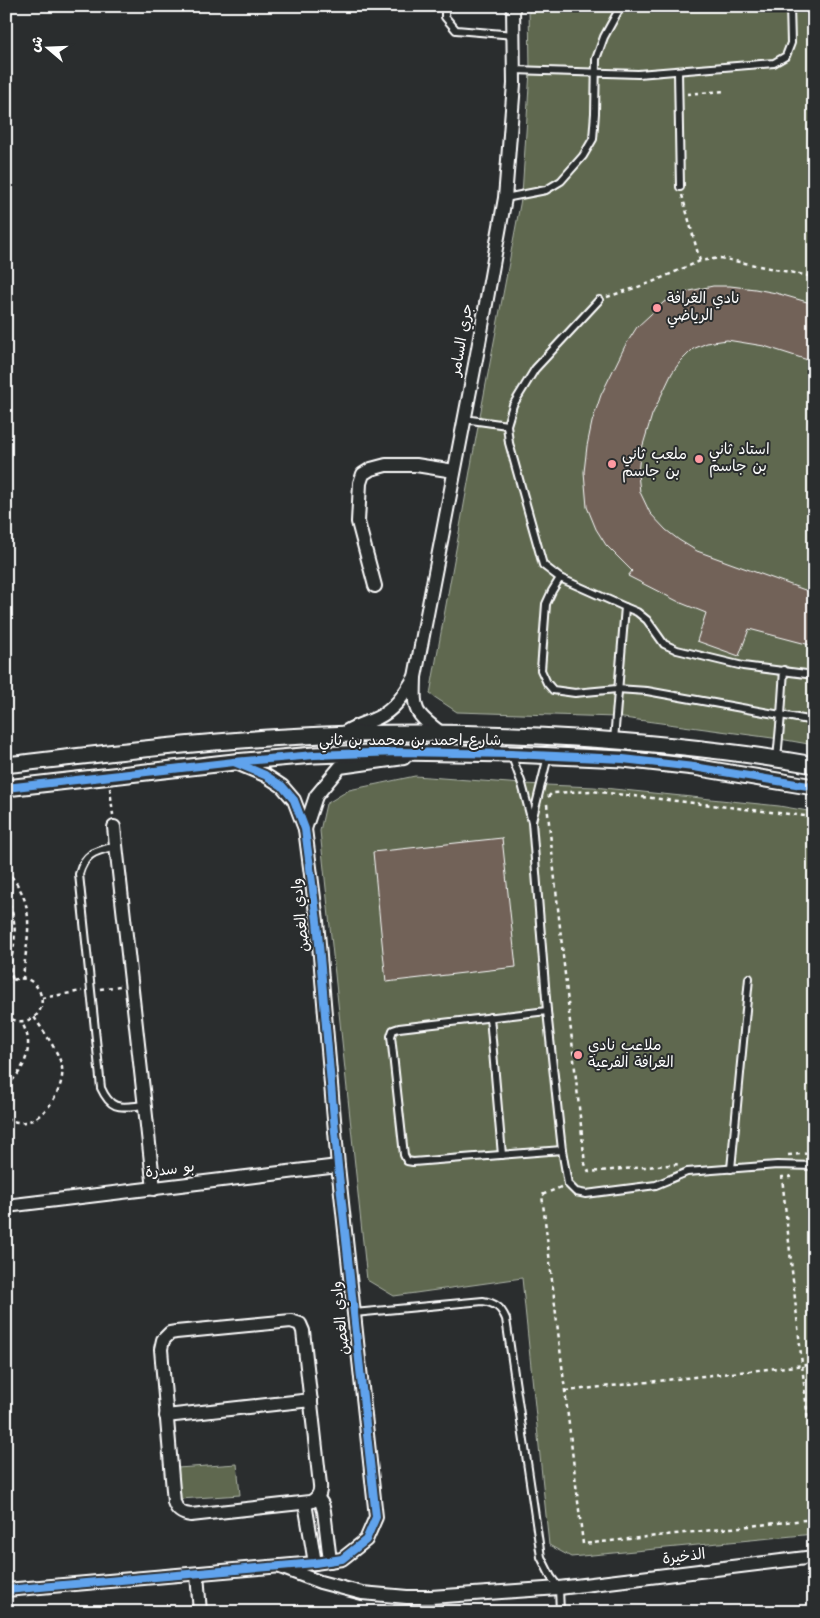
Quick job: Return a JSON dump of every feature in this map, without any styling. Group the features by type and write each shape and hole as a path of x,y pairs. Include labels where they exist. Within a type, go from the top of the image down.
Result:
{"street":[{"name":"جري السامر","path":"440,733 424,720 416,709 414,677 505,198 511,136 514,70 513,6"},
{"path":"376,586 358,522 360,483 363,474 371,469 386,465 416,465 454,471"},
{"name":"جري السامر","path":"341,734 349,728 388,712 414,677"},
{"name":"شارع احمد بن محمد بن ثاني","path":"6,765 210,742 341,734 440,733 520,734 614,740 733,751 814,765"},
{"name":"شارع احمد بن محمد بن ثاني","path":"6,788 234,762 351,753 511,754 612,758 694,767 814,787"},
{"name":"وادي الغصن","path":"305,829 316,796 340,767 442,753"},
{"name":"وادي الغصن","path":"6,1590 197,1574 342,1559 366,1540 376,1517 338,1166 317,921 305,829 294,800 282,786 265,775 234,762"},
{"path":"114,826 154,1189"},
{"name":"بو سدرة","path":"6,1206 338,1166"},
{"path":"315,1563 311,1500 320,1490 303,1330 300,1324 291,1321 176,1332 166,1336 161,1344 166,1416 174,1502 180,1512 191,1515 311,1500 322,1504 330,1561"},
{"path":"166,1416 310,1400"},
{"name":"الذخيرة","path":"279,1566 313,1580 341,1588 392,1596 431,1597 559,1588 814,1557"},
{"path":"197,1574 200,1612"}],"lane":[{"path":"445,6 445,16 456,30 514,35"},
{"path":"505,198 546,190 561,181 583,156 593,139 596,59 604,37 621,6"},
{"path":"514,70 638,74 774,63 786,56 791,43 790,6"},
{"path":"678,71 680,187"},
{"path":"599,300 536,368 513,405 507,425 509,443 544,564 560,578 637,612 647,620 664,644 677,650 744,666 814,675"},
{"path":"464,419 507,425"},
{"path":"560,578 546,604 541,670 547,684 554,690 575,693 617,690 647,691 814,721"},
{"path":"614,740 617,690 626,607"},
{"path":"777,759 784,670"},
{"path":"511,754 522,784 532,822 547,1011 562,1150 568,1184 576,1192 586,1194 656,1184 687,1172 777,1165 814,1166"},
{"path":"532,822 548,756"},
{"path":"116,846 94,851 82,862 79,874 101,1088 107,1101 120,1107 145,1105"},
{"path":"731,1169 749,978"},
{"path":"547,1011 399,1028 393,1030 391,1036 404,1155 407,1160 413,1162 562,1150"},
{"path":"490,1017 502,1155"},
{"path":"354,1313 483,1301 497,1305 503,1312 506,1318 540,1556 559,1588 560,1612"}],"path":[{"path":"678,95 725,91"},
{"path":"680,187 700,261"},
{"path":"599,300 650,283 700,261 720,258 814,277"},
{"path":"109,776 114,826"},
{"path":"685,1163 589,1172 585,1164 546,800 552,793 591,791 814,817"},
{"path":"6,870 19,886 26,902 28,916 23,979"},
{"path":"6,897 11,907 15,926 10,965 10,974 13,980"},
{"path":"6,984 13,980 23,979 30,981 36,985 42,998 42,1005 34,1017 22,1022 6,1016"},
{"path":"42,998 132,985"},
{"path":"6,1119 14,1122 27,1122 39,1115 52,1102 62,1081 62,1066 53,1047 34,1017"},
{"path":"6,1086 17,1077 26,1058 28,1040 22,1022"},
{"path":"787,1155 814,1153"},
{"path":"789,1166 790,1177 782,1177 814,1477"},
{"path":"568,1184 542,1195 583,1544 814,1519"},
{"path":"565,1391 814,1364"}],"green space":[{"name":"نادي الغرافة الرياضي","path":"529,6 814,6 814,745 616,717 457,712 430,694 522,194 530,71"},
{"name":"ملاعب نادي الغرافة الفرعية","path":"415,776 594,787 779,806 814,812 814,1534 571,1557 549,1545 522,1278 394,1296 367,1280 320,831 326,804 349,790"},
{"path":"237,1464 240,1495 180,1499 177,1468"}],"building":[{"name":"ملعب ثاني بن جاسم","path":"713,286 755,289 814,304 814,362 764,346 727,340 707,343 693,349 672,373 652,415 640,455 638,474 640,492 650,513 666,530 697,551 805,590 814,591 814,646 749,629 739,656 697,641 706,613 681,603 628,576 632,571 606,545 596,529 587,507 584,472 592,422 601,395 625,346 637,327 664,302 690,291"},
{"path":"502,838 516,967 386,982 373,852"}],"cycle path":[{"path":"6,788 234,762 314,755 398,752 511,754 623,759 694,767 814,787"},
{"path":"6,1590 315,1563 342,1559 366,1540 376,1517 338,1166 317,921 305,829 294,800 282,786 265,775 234,762"}],"place":[{"name":"نادي الغرافة الرياضي","path":"657,308"},
{"name":"استاد ثاني بن جاسم","path":"699,459"},
{"name":"ملعب ثاني بن جاسم","path":"612,464"},
{"name":"ملاعب نادي الغرافة الفرعية","path":"578,1055"}]}
